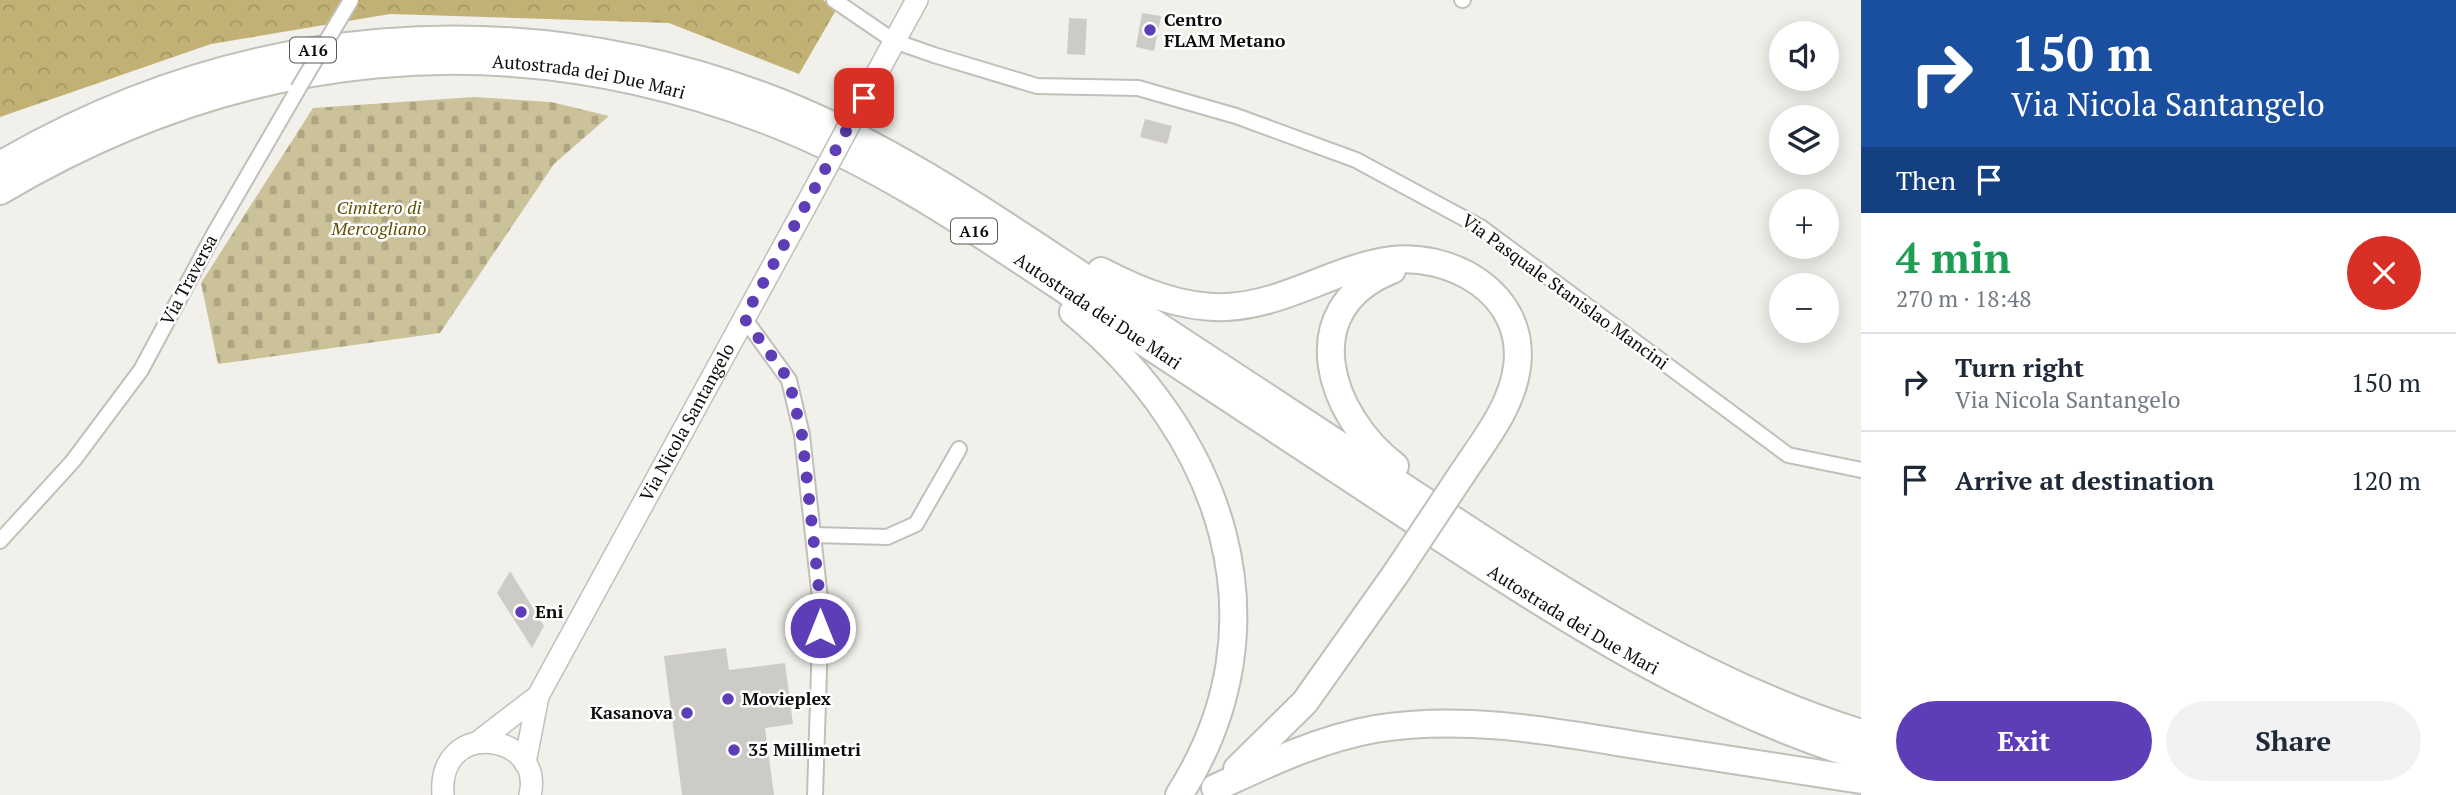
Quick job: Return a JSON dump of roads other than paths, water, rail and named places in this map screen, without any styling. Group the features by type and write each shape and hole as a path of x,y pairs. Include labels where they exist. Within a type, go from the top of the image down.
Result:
{"highway":[{"name":"Autostrada dei Due Mari","path":"0,165 77,123 167,86 212,72 307,51 370,43 465,39 562,46 647,61 731,84 783,103 865,142 921,173 1028,240 1539,576 1647,641 1745,690 1861,733"},
{"name":"Autostrada dei Due Mari","path":"0,191 87,143 172,107 262,83 372,65 464,61 582,71 665,88 773,123 867,169 1006,251 1525,594 1635,659 1736,710 1861,757"},
{"path":"647,61 692,66 734,76 829,111 926,162 1093,267 1137,289 1176,301 1204,306 1245,306 1287,296 1384,261 1424,261 1457,269 1483,285 1503,306 1515,337 1517,366 1511,390 1462,474 1305,702 1264,746 1211,792"},
{"path":"773,123 1010,268 1062,303 1126,360 1182,433 1217,508 1229,554 1233,600 1229,661 1217,714 1197,765 1179,795"},
{"path":"1424,261 1388,272 1362,287 1352,297 1335,326 1331,341 1331,370 1341,402 1360,431 1386,459 1458,509 1745,690"},
{"path":"1211,792 1294,753 1349,735 1398,726 1454,723 1548,731 1861,780"}],"main road":[{"name":"Via Nicola Santangelo","path":"530,795 530,776 525,764 538,696 917,0"},
{"name":"Via Nicola Santangelo","path":"443,795 445,768 453,756 464,747 478,742 538,696"},
{"path":"478,742 505,745 525,764"}],"street":[{"name":"Via Traversa","path":"0,541 73,461 141,370 298,89 351,0"},
{"name":"Via Pasquale Stanislao Mancini","path":"834,0 891,47 1037,86 1138,88 1236,116 1356,160 1482,228 1788,454 1861,470"},
{"path":"744,318 789,380 802,435 821,608 815,795"},
{"path":"814,535 887,537 916,524 959,449"}],"place":[{"name":"Centro FLAM Metano","path":"1150,30"},
{"name":"Eni","path":"521,612"},
{"name":"Movieplex","path":"728,699"},
{"name":"Kasanova","path":"687,713"},
{"name":"35 Millimetri","path":"734,750"}],"park label":[{"name":"Cimitero di Mercogliano","path":"379,218"}]}
